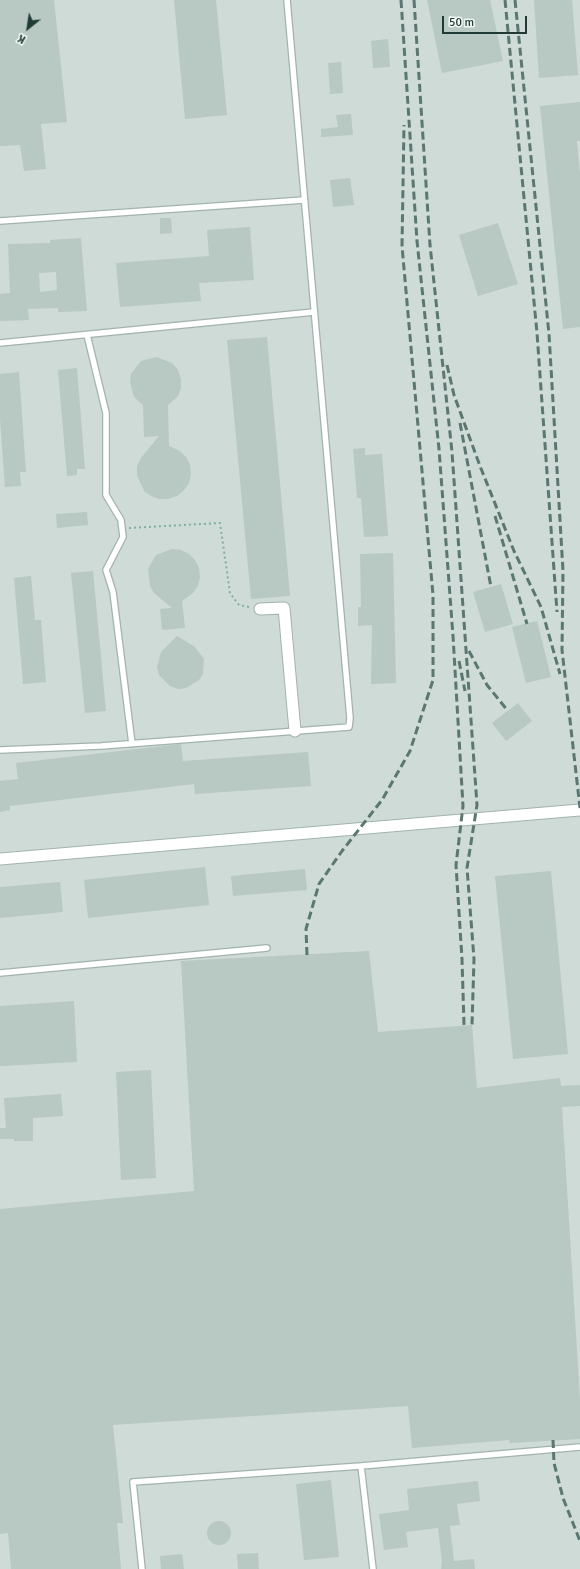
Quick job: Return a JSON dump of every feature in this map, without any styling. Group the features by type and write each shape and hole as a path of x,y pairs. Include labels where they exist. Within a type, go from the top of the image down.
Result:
{"street":[{"path":"260,609 284,608 295,731"},
{"path":"0,859 580,810"}],"lane":[{"path":"0,750 132,744 349,727 350,718 287,0"},
{"path":"0,221 304,200"},
{"path":"0,343 314,312"},
{"path":"87,335 106,414 106,495 121,520 123,537 106,570 113,592 132,744"},
{"path":"0,973 267,948"},
{"path":"142,1569 133,1482 361,1466 580,1447"},
{"path":"361,1466 373,1569"}],"path":[{"path":"122,528 220,523 230,593 239,605 260,609"}],"shaded area":[{"path":"0,0 580,0 580,1569 0,1569"}],"building":[{"path":"0,0 54,0 67,122 41,124 46,169 24,171 20,145 0,146"},
{"path":"174,0 216,0 227,115 185,119"},
{"path":"427,0 490,0 503,61 442,73"},
{"path":"534,0 572,0 578,75 539,78"},
{"path":"388,39 390,67 373,68 371,41"},
{"path":"341,62 343,93 330,94 328,63"},
{"path":"580,102 580,141 577,141 580,174 580,327 563,329 540,106"},
{"path":"351,114 353,135 321,137 321,129 338,127 336,115"},
{"path":"350,178 354,205 333,207 330,180"},
{"path":"160,218 171,218 172,233 160,234"},
{"path":"498,223 518,284 478,296 459,235"},
{"path":"250,227 254,280 199,283 201,301 120,307 116,263 209,256 207,230"},
{"path":"81,238 87,311 58,312 58,308 28,309 29,320 0,321 0,294 10,293 8,244 50,243 50,240","holes":["56,272 57,290 40,292 39,273"]},
{"path":"267,337 290,596 251,599 227,340"},
{"path":"157,357 172,363 178,370 181,379 181,388 178,396 168,405 169,446 180,451 186,457 190,465 191,474 189,483 184,490 177,496 168,499 159,499 144,491 137,475 137,466 141,458 159,436 144,437 143,405 134,397 130,382 131,374 141,361"},
{"path":"77,368 85,469 77,469 77,475 67,476 58,370"},
{"path":"19,372 26,472 20,472 21,486 5,487 0,419 0,374"},
{"path":"365,448 365,455 382,454 388,536 364,537 361,498 357,498 353,449"},
{"path":"87,512 88,525 57,528 56,514"},
{"path":"172,549 181,550 189,554 195,560 199,568 200,577 198,586 193,593 182,601 185,628 162,630 160,609 172,608 154,593 150,586 148,569 156,555"},
{"path":"393,553 396,683 371,684 372,625 358,626 358,607 361,607 360,554"},
{"path":"93,571 106,711 85,713 71,573"},
{"path":"31,576 35,620 41,620 46,682 23,684 14,578"},
{"path":"501,584 513,624 485,632 473,592"},
{"path":"537,621 551,677 526,683 512,627"},
{"path":"177,636 195,647 204,659 203,674 199,680 186,688 178,689 170,686 159,675 157,667 161,652"},
{"path":"518,703 532,721 506,741 492,723"},
{"path":"181,744 183,761 308,752 311,786 195,794 194,784 10,806 10,810 0,812 0,781 18,779 16,763"},
{"path":"205,867 209,905 88,918 84,880"},
{"path":"305,869 307,890 233,896 231,876"},
{"path":"551,871 568,1054 513,1059 495,876"},
{"path":"60,882 63,912 0,918 0,887"},
{"path":"369,951 378,1032 472,1025 477,1088 560,1078 561,1086 580,1085 580,1106 562,1107 580,1400 580,1439 510,1443 509,1440 412,1448 408,1406 113,1425 123,1523 117,1523 121,1569 11,1569 8,1533 0,1534 0,1209 194,1191 181,961"},
{"path":"74,1001 77,1062 0,1066 0,1006"},
{"path":"151,1070 156,1178 121,1180 116,1072"},
{"path":"61,1094 63,1116 33,1118 33,1141 0,1139 0,1128 6,1128 4,1098"},
{"path":"331,1480 339,1557 304,1560 296,1484"},
{"path":"478,1481 480,1501 457,1504 460,1525 450,1526 454,1561 474,1559 475,1569 441,1569 442,1562 438,1528 406,1532 408,1547 384,1550 379,1514 409,1510 407,1489"},
{"path":"219,1521 224,1522 230,1528 230,1538 224,1544 219,1545 214,1544 208,1538 207,1533 208,1528 214,1522"},
{"path":"258,1553 259,1569 238,1569 237,1554"},
{"path":"182,1554 184,1569 161,1569 160,1556"}],"railway":[{"path":"401,0 417,241 439,449 453,636 463,806 456,865 462,959 464,1025"},
{"path":"414,0 430,245 452,452 477,805 467,868 474,959 472,1025"},
{"path":"505,0 537,333 557,612"},
{"path":"515,0 549,334 563,571 562,650 580,808"},
{"path":"307,955 306,929 319,884 342,851 382,800 410,751 433,680 433,595 402,246 404,125"},
{"path":"447,365 454,395 480,466 514,551 541,607 560,674"},
{"path":"460,423 491,587"},
{"path":"495,516 527,624"},
{"path":"469,651 487,685 508,711"},
{"path":"459,661 465,691"},
{"path":"553,1440 554,1463 563,1498 580,1541"}]}
